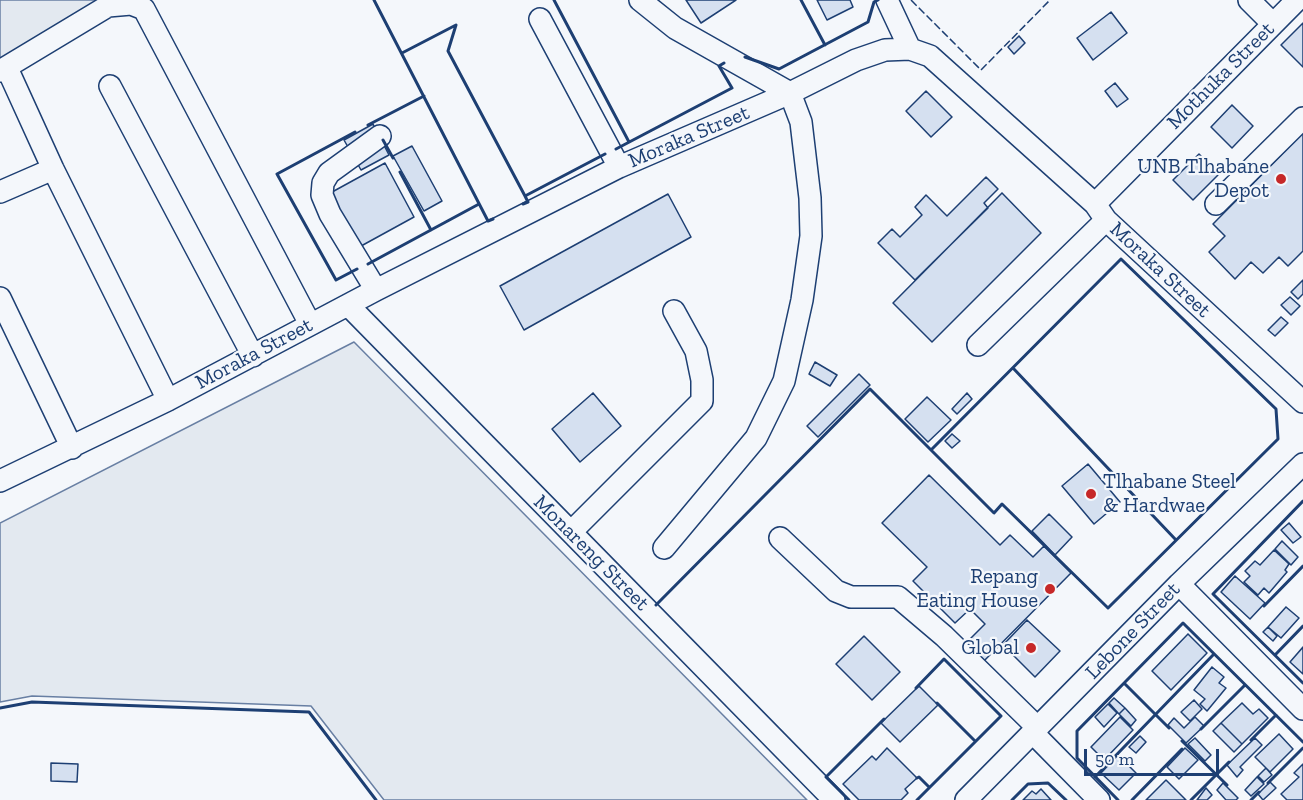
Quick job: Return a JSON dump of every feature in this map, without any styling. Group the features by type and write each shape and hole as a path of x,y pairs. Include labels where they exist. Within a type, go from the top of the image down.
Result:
{"street":[{"path":"640,0 675,28 790,93 801,122 807,161 811,236 802,300 784,381 756,438 664,548"},
{"path":"887,0 910,49"},
{"path":"1249,0 1273,24"},
{"name":"Mothuka Street","path":"978,345 1297,0"},
{"path":"168,399 4,70 108,6 125,3 144,9 310,324"},
{"path":"540,19 619,167"},
{"name":"Moraka Street","path":"3,472 72,448 619,167 790,93 856,60 885,50 910,49 930,56 1303,402"},
{"path":"110,86 253,356"},
{"path":"1216,204 1303,118"},
{"path":"376,290 330,214 322,195 323,183 329,173 380,136"},
{"path":"0,192 54,169"},
{"path":"0,298 72,448"},
{"name":"Monareng Street","path":"348,305 834,800"},
{"path":"571,532 702,401 702,380 696,351 674,311"},
{"name":"Lebone Street","path":"966,800 1179,584 1303,464"},
{"path":"780,538 836,591 851,597 898,597 944,636 1036,730 1099,800"},
{"path":"1179,584 1303,709"}],"shaded area":[{"path":"0,0 120,0 0,66"},
{"path":"354,342 807,800 384,800 311,706 32,696 0,702 0,523"}],"building":[{"path":"686,0 736,0 701,23"},
{"path":"817,0 850,0 853,7 827,20"},
{"path":"1111,12 1127,33 1093,60 1077,38"},
{"path":"1303,23 1303,67 1281,45"},
{"path":"1019,36 1025,43 1014,54 1008,47"},
{"path":"1115,83 1128,99 1117,107 1105,91"},
{"path":"926,91 952,117 931,137 906,111"},
{"path":"1232,105 1253,126 1232,148 1211,127"},
{"path":"373,124 389,155 361,170 344,140"},
{"name":"UNB Tlhabane Depot","path":"1303,133 1303,251 1288,266 1279,257 1263,273 1251,262 1235,279 1209,252 1225,236 1213,224"},
{"path":"412,146 442,201 424,211 393,156"},
{"path":"1199,154 1219,174 1193,200 1173,180"},
{"path":"385,163 414,217 352,251 323,197"},
{"path":"986,177 998,189 984,203 988,208 915,280 878,243 892,229 900,237 922,215 915,207 926,195 947,216"},
{"path":"1002,193 1041,233 932,342 893,303"},
{"path":"668,194 691,237 524,330 500,286"},
{"path":"1303,280 1303,294 1298,299 1291,292"},
{"path":"1290,297 1300,306 1291,315 1281,305"},
{"path":"1281,317 1288,323 1275,336 1268,330"},
{"path":"815,362 837,375 830,386 809,374"},
{"path":"859,374 870,385 818,437 807,426"},
{"path":"593,393 621,426 580,462 552,429"},
{"path":"967,393 972,399 957,414 952,409"},
{"path":"927,397 951,420 928,442 905,419"},
{"path":"952,434 960,441 952,448 945,441"},
{"path":"1088,464 1120,502 1094,524 1062,486"},
{"path":"929,475 1000,545 1010,535 1033,557 1044,546 1071,573 978,667 960,649 985,624 970,609 955,623 913,581 927,567 882,523"},
{"path":"1049,514 1072,537 1055,555 1032,531"},
{"path":"1289,523 1301,537 1293,543 1281,530"},
{"path":"1282,541 1298,557 1291,565 1275,549"},
{"path":"1274,550 1289,564 1285,570 1287,572 1269,593 1264,588 1258,595 1244,582 1250,576 1245,571 1255,561 1260,565"},
{"path":"1235,576 1265,603 1250,619 1221,592"},
{"path":"1286,607 1299,618 1281,638 1268,627"},
{"name":"Global","path":"1027,620 1060,651 1035,677 1003,645"},
{"path":"1268,627 1277,636 1273,641 1263,632"},
{"path":"1188,634 1207,653 1171,690 1152,671"},
{"path":"864,636 900,672 872,700 836,664"},
{"path":"1303,647 1303,674 1290,662"},
{"path":"1212,667 1224,677 1219,683 1226,688 1207,711 1200,704 1205,699 1194,690"},
{"path":"919,686 938,705 900,742 881,723"},
{"path":"1114,698 1125,708 1119,714 1109,703"},
{"path":"1194,700 1202,709 1190,721 1181,712"},
{"path":"1242,703 1253,714 1259,709 1268,718 1242,744 1221,723"},
{"path":"1108,704 1117,713 1104,727 1095,717"},
{"path":"1125,708 1136,720 1131,726 1119,714"},
{"path":"1120,717 1133,730 1104,760 1091,747"},
{"path":"1195,717 1204,726 1186,743 1168,725 1174,718 1184,728"},
{"path":"1221,723 1242,744 1234,752 1213,731"},
{"path":"1279,734 1293,749 1270,772 1255,757"},
{"path":"1140,736 1146,742 1136,753 1129,747"},
{"path":"1195,738 1211,755 1205,761 1188,744"},
{"path":"1255,738 1262,745 1240,767 1243,770 1237,777 1227,765"},
{"path":"887,748 917,778 905,789 908,793 901,800 859,800 843,784 872,756 876,760"},
{"path":"1185,748 1198,760 1179,779 1167,767"},
{"path":"1118,755 1136,773 1119,790 1101,773"},
{"path":"51,763 78,764 77,782 51,781"},
{"path":"1303,764 1303,800 1287,800 1281,794 1299,777 1294,773"},
{"path":"1266,768 1272,775 1264,782 1258,776"},
{"path":"1257,777 1264,784 1251,796 1245,790"},
{"path":"1166,780 1186,800 1146,800"},
{"path":"1270,782 1276,788 1263,800 1258,794"},
{"path":"1223,783 1238,798 1236,800 1226,800 1217,790"},
{"path":"1206,788 1212,795 1207,800 1197,800"},
{"path":"1041,789 1051,800 1023,800 1032,791 1036,794"}],"fence":[{"path":"911,0 981,70 1050,0"}],"wall":[{"path":"374,0 488,221 493,219"},
{"path":"554,0 629,142"},
{"path":"801,0 825,45"},
{"path":"745,57 779,69 868,22 874,2 878,0"},
{"path":"402,53 456,25 448,51 525,196"},
{"path":"616,149 732,88 719,66 724,63"},
{"path":"368,125 424,96"},
{"path":"355,132 277,174 336,280 357,269"},
{"path":"383,140 393,158"},
{"path":"523,204 528,202 525,196 605,154"},
{"path":"400,172 431,230"},
{"path":"368,264 479,204"},
{"path":"1121,259 1276,409 1278,439 1108,608 1002,504 994,513 931,450 1121,259"},
{"path":"1013,368 1176,540"},
{"path":"656,605 870,389 931,450"},
{"path":"1303,501 1213,594 1303,683"},
{"path":"1264,606 1303,566"},
{"path":"1118,800 1077,758 1077,731 1183,623 1303,742"},
{"path":"1275,655 1303,626"},
{"path":"1095,777 1214,654"},
{"path":"916,688 944,659 1001,716 917,800"},
{"path":"1125,684 1169,728"},
{"path":"1201,729 1245,685"},
{"path":"0,708 32,702 309,712 376,800"},
{"path":"937,703 975,741"},
{"path":"1251,740 1276,715"},
{"path":"849,800 826,777 884,719"},
{"path":"1182,741 1227,785"},
{"path":"1268,783 1303,748"},
{"path":"1132,800 1182,749"},
{"path":"1191,800 1229,762"},
{"path":"917,778 919,777 929,787"},
{"path":"1012,800 1028,784 1048,783 1066,800"},
{"path":"1251,800 1259,792"}],"place":[{"name":"UNB Tlhabane Depot","path":"1281,179"},
{"name":"Tlhabane Steel & Hardwae","path":"1091,494"},
{"name":"Repang Eating House","path":"1050,589"},
{"name":"Global","path":"1031,648"}]}
